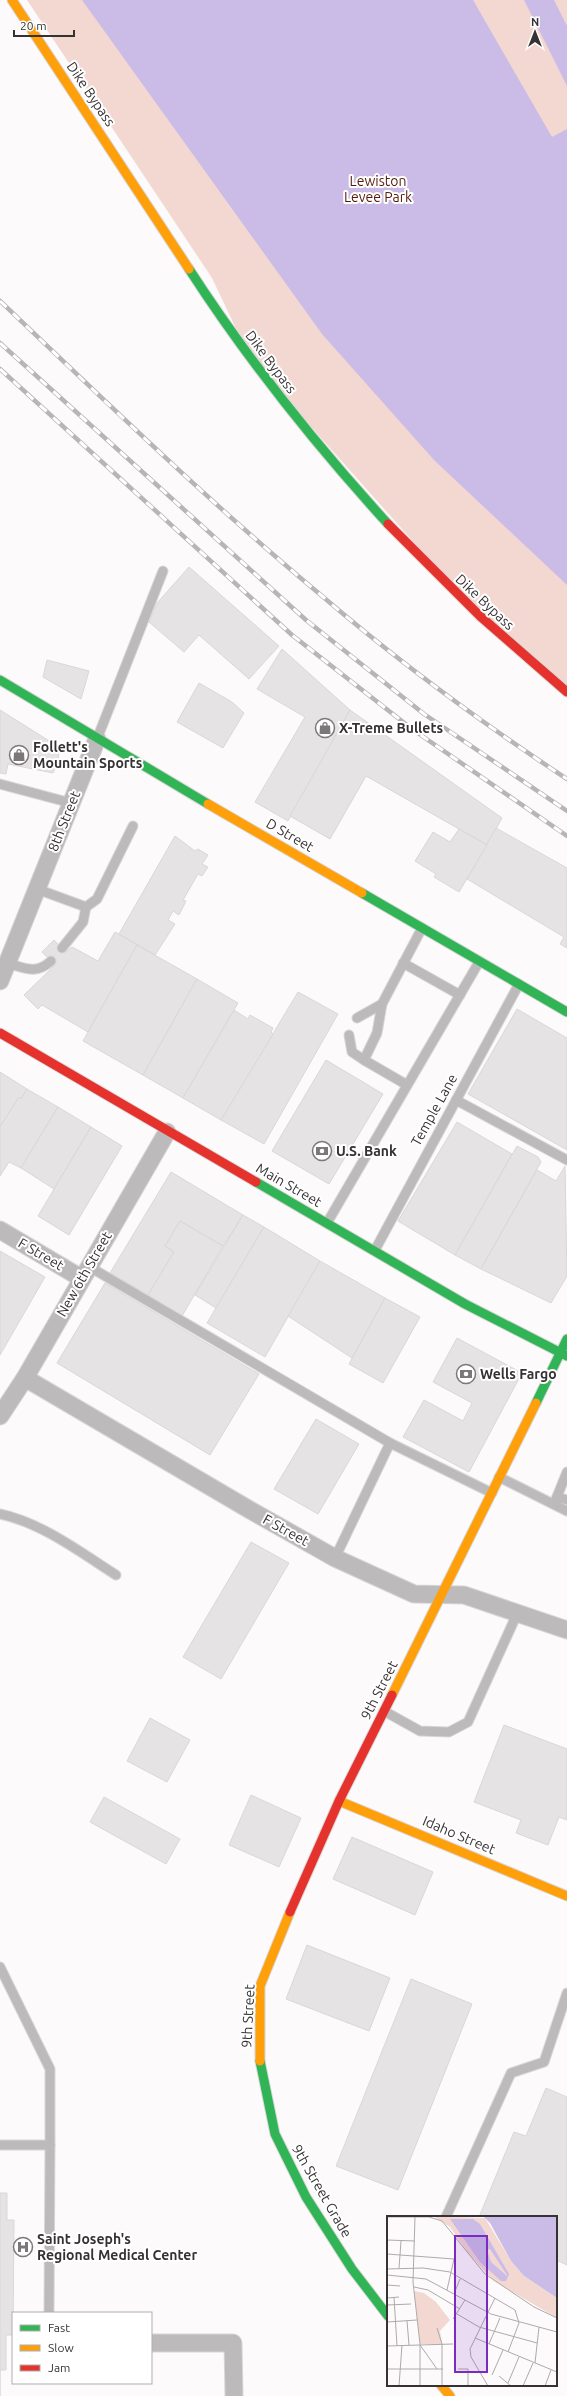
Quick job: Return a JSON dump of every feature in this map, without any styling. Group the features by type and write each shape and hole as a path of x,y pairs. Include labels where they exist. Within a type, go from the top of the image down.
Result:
{"main road":[{"name":"Dike Bypass","path":"12,0 198,284 250,358 318,445 358,493 440,580 483,620 567,692"},
{"name":"D Street","path":"0,680 97,739 567,1012"},
{"name":"Main Street","path":"0,1033 167,1132 466,1304 563,1354"},
{"name":"9th Street","path":"260,2066 260,1986 280,1934 339,1801 443,1595 500,1477 563,1354 567,1339"},
{"name":"Idaho Street","path":"339,1801 567,1896"},
{"name":"9th Street Grade","path":"260,2066 275,2134 306,2197 352,2269 387,2315"},
{"path":"442,2386 450,2396"}],"street":[{"name":"8th Street","path":"0,981 97,739"},
{"name":"New 6th Street","path":"0,1416 25,1378 167,1132"},
{"name":"F Street","path":"0,1230 85,1272"},
{"name":"F Street","path":"25,1378 335,1558 414,1594 464,1595 567,1630"},
{"path":"152,2343 233,2343 234,2396"}],"lane":[{"name":"8th Street","path":"97,739 163,571"},
{"path":"0,784 71,804"},
{"path":"62,948 82,922 86,907 97,899 133,826"},
{"path":"37,890 86,907"},
{"path":"364,1060 377,1033 382,1004 422,928"},
{"path":"7,963 31,970 43,968 51,961"},
{"path":"327,1223 479,962"},
{"path":"404,963 460,995"},
{"name":"Temple Lane","path":"374,1250 519,984"},
{"path":"357,1018 382,1004"},
{"path":"349,1035 352,1052 407,1085"},
{"path":"456,1100 567,1160"},
{"path":"85,1272 390,1444 492,1493"},
{"path":"335,1558 390,1444"},
{"path":"555,1501 567,1472"},
{"path":"500,1477 555,1501 567,1511"},
{"path":"555,1501 567,1500"},
{"path":"0,1514 14,1517 58,1538 116,1575"},
{"path":"384,1711 420,1730 449,1732 468,1722 517,1614"},
{"path":"0,1967 50,2069 49,2312"},
{"path":"446,2216 511,2073 544,2062 567,1993"},
{"path":"0,2145 50,2145"}],"green space":[{"name":"Lewiston Levee Park","path":"27,0 567,0 567,692 483,620 250,358 212,278"}],"shaded area":[{"name":"Lewiston Levee Park","path":"82,0 473,0 552,137 567,129 567,585 434,460 322,334"},
{"path":"524,0 554,0 567,26 567,86"}],"building":[{"path":"189,567 279,646 249,679 199,635 184,652 149,622 157,603"},
{"path":"282,649 350,710 288,821 255,802 305,717 257,689"},
{"path":"47,660 89,671 81,699 43,677"},
{"path":"199,683 232,702 244,713 223,748 177,722"},
{"path":"0,710 59,747 58,761 53,773 8,764 6,774 0,773"},
{"path":"350,710 502,818 487,845 366,776 330,839 290,816"},
{"path":"496,828 567,868 567,948 560,944 564,937 467,879"},
{"path":"459,829 487,845 459,892 434,877 436,874 415,861 433,832 450,842"},
{"path":"175,836 195,851 198,849 208,855 202,864 208,867 202,876 198,874 183,900 186,901 179,915 173,911 168,920 175,924 155,955 119,934"},
{"path":"115,932 137,945 88,1032 42,1005 38,1009 24,995 55,965 42,952 54,940 66,952 72,947 98,961"},
{"path":"137,945 197,979 143,1075 83,1041"},
{"path":"197,979 238,1003 183,1098 143,1075"},
{"path":"298,992 338,1014 264,1144 221,1120"},
{"path":"517,1009 567,1038 567,1150 468,1094"},
{"path":"234,1010 248,1019 250,1015 273,1028 271,1032 273,1034 221,1120 183,1098"},
{"path":"326,1060 383,1094 329,1184 272,1151"},
{"path":"0,1072 27,1089 21,1099 19,1097 0,1127"},
{"path":"27,1089 58,1107 21,1168 9,1162 0,1176 0,1127 19,1097 21,1099"},
{"path":"58,1107 91,1127 54,1189 21,1168"},
{"path":"457,1122 512,1154 455,1255 398,1221"},
{"path":"91,1127 122,1146 69,1235 38,1216"},
{"path":"517,1146 538,1157 541,1162 481,1269 455,1255"},
{"path":"565,1166 567,1276 551,1303 481,1269 537,1170 556,1181"},
{"path":"171,1172 243,1215 223,1246 180,1221 165,1246 174,1252 148,1295 110,1273"},
{"path":"243,1215 264,1227 216,1308 195,1295"},
{"path":"180,1221 223,1246 182,1316 148,1295 174,1252 165,1246"},
{"path":"264,1227 320,1261 265,1357 207,1323"},
{"path":"0,1251 45,1277 0,1355"},
{"path":"320,1261 385,1298 352,1358 288,1316"},
{"path":"105,1283 259,1374 210,1455 57,1363"},
{"path":"385,1298 420,1317 383,1383 349,1364"},
{"path":"457,1338 522,1373 469,1472 403,1437 424,1400 463,1421 472,1403 433,1382"},
{"path":"316,1419 359,1444 318,1514 274,1489"},
{"path":"251,1542 289,1563 221,1679 183,1657"},
{"path":"150,1718 190,1740 167,1782 127,1761"},
{"path":"504,1725 567,1749 567,1820 559,1817 548,1845 516,1833 521,1820 474,1802"},
{"path":"251,1795 301,1818 279,1867 229,1845"},
{"path":"104,1797 180,1839 166,1864 90,1822"},
{"path":"352,1837 433,1872 415,1915 333,1879"},
{"path":"307,1945 390,1978 369,2031 286,1999"},
{"path":"411,1979 472,2004 398,2190 336,2166"},
{"path":"546,2088 567,2097 567,2265 557,2260 557,2216 479,2216 514,2132 526,2136"},
{"path":"0,2193 7,2193 7,2220 14,2220 13,2312 12,2335 6,2335 6,2370 0,2370"}],"railway":[{"path":"0,301 118,414 239,525 351,621 442,691 567,779"},
{"path":"0,343 306,620 424,714 567,811"},
{"path":"0,369 292,635 412,729 567,836"}],"traffic: fast":[{"path":"189,269 211,303 283,401 334,463 388,524"},
{"path":"0,680 208,804"},
{"path":"362,893 567,1012"},
{"path":"256,1182 465,1304 567,1356"},
{"path":"536,1403 567,1339"},
{"path":"260,2061 275,2134 306,2197 352,2269 387,2315"}],"traffic: slow":[{"path":"12,0 189,269"},
{"path":"208,804 362,893"},
{"path":"392,1695 536,1403"},
{"path":"339,1801 567,1896"},
{"path":"260,2061 260,1986 290,1912"},
{"path":"442,2386 450,2396"}],"traffic: jam":[{"path":"388,524 480,616 567,692"},
{"path":"0,1033 256,1182"},
{"path":"290,1912 339,1801 392,1695"}],"place":[{"name":"X-Treme Bullets","path":"325,728"},
{"name":"Follett's Mountain Sports","path":"19,755"},
{"name":"U.S. Bank","path":"322,1151"},
{"name":"Wells Fargo","path":"466,1374"},
{"name":"Saint Joseph's Regional Medical Center","path":"23,2247"}]}
